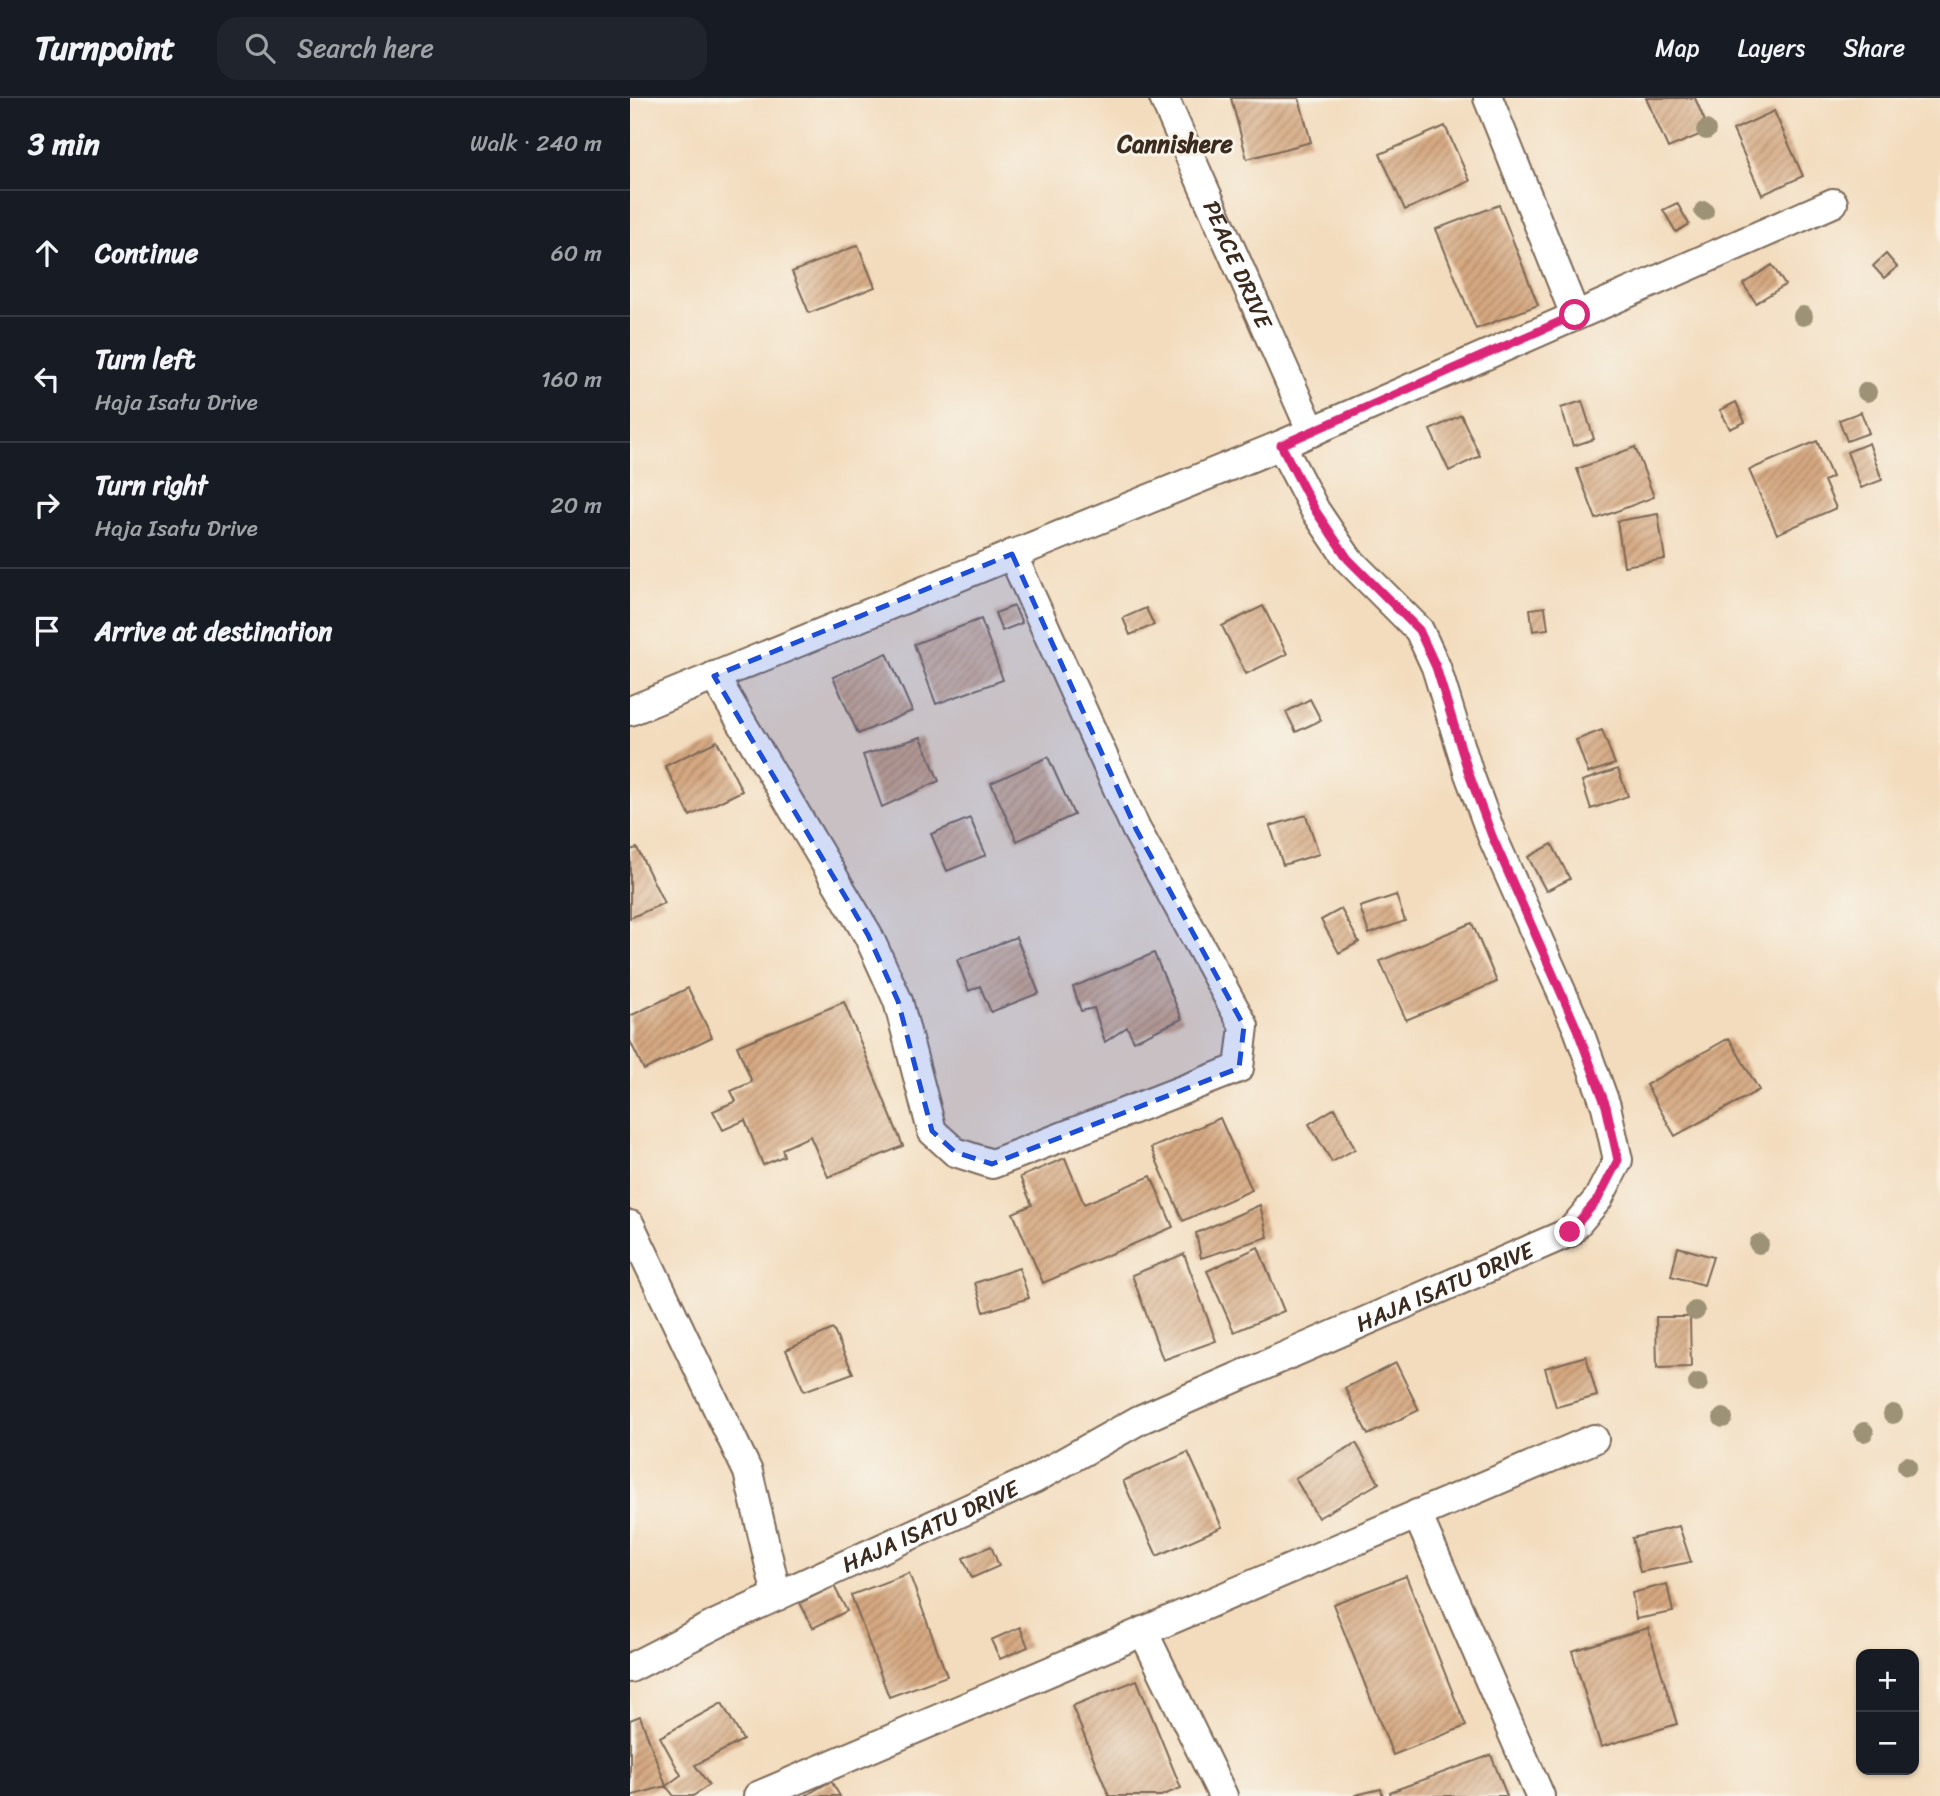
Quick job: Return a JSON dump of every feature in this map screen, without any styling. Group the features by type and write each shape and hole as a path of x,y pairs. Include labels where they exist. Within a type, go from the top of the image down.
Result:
{"street":[{"name":"PEACE DRIVE","path":"1164,98 1312,432"},
{"path":"1488,98 1575,315"},
{"path":"630,711 1312,432 1833,203"},
{"name":"HAJA ISATU DRIVE","path":"630,1668 777,1596 1034,1479 1139,1420 1570,1232 1598,1199 1618,1160 1606,1106 1582,1042 1492,836 1469,774 1436,667 1419,630 1348,559 1315,510 1281,445"},
{"path":"715,676 868,936 898,1001 932,1131 955,1152 992,1164 1239,1068 1244,1026 1136,829 1012,554"},
{"path":"630,1225 748,1472 777,1596"},
{"path":"758,1796 1594,1439"},
{"path":"1417,1514 1540,1796"},
{"path":"1143,1631 1223,1796"}],"highlighted area":[{"path":"1012,554 1136,829 1244,1026 1239,1068 992,1164 955,1152 932,1131 898,1001 868,935 714,676"}],"building":[{"path":"1231,98 1299,98 1311,142 1247,159"},
{"path":"1646,98 1695,98 1709,131 1668,148"},
{"path":"1774,111 1803,176 1762,195 1733,130"},
{"path":"1445,126 1470,181 1405,210 1380,154"},
{"path":"1677,203 1689,224 1676,232 1663,210"},
{"path":"1499,205 1538,305 1476,329 1436,229"},
{"path":"858,245 875,287 809,313 792,272"},
{"path":"1886,254 1897,267 1884,278 1873,266"},
{"path":"1772,265 1785,285 1756,303 1743,284"},
{"path":"1582,401 1594,439 1573,446 1561,408"},
{"path":"1736,402 1745,422 1730,429 1720,410"},
{"path":"1861,412 1869,433 1847,441 1839,420"},
{"path":"1461,415 1480,456 1449,471 1430,430"},
{"path":"1817,441 1832,477 1824,481 1836,508 1777,534 1749,470"},
{"path":"1869,443 1882,480 1861,488 1847,452"},
{"path":"1635,447 1654,497 1596,519 1577,469"},
{"path":"1658,514 1665,559 1624,566 1617,521"},
{"path":"1014,606 1022,623 1002,631 995,613"},
{"path":"1263,606 1287,654 1246,674 1222,626"},
{"path":"1545,607 1548,629 1533,631 1530,609"},
{"path":"1146,608 1154,625 1130,635 1123,618"},
{"path":"981,619 1003,680 936,704 914,644"},
{"path":"887,653 912,711 858,734 833,677"},
{"path":"1310,699 1321,720 1296,732 1286,712"},
{"path":"1602,730 1615,764 1588,773 1576,740"},
{"path":"921,737 939,781 882,807 863,755"},
{"path":"717,741 742,791 690,816 665,766"},
{"path":"1048,757 1074,815 1017,841 991,783"},
{"path":"1618,769 1628,796 1591,809 1582,781"},
{"path":"1306,815 1319,854 1283,865 1270,826"},
{"path":"970,818 986,855 947,871 931,834"},
{"path":"1552,844 1570,879 1546,891 1528,857"},
{"path":"637,848 664,903 630,918 630,850"},
{"path":"1396,895 1405,921 1369,934 1360,907"},
{"path":"1341,909 1359,942 1339,953 1321,920"},
{"path":"1472,923 1497,982 1406,1020 1380,961"},
{"path":"1016,937 1039,993 991,1012 980,986 969,991 957,960"},
{"path":"1154,953 1182,1019 1134,1041 1127,1027 1105,1042 1094,1008 1081,1011 1073,987"},
{"path":"688,988 712,1037 644,1070 630,1041 630,1016"},
{"path":"844,1002 903,1146 828,1177 810,1136 782,1149 784,1156 763,1165 745,1120 723,1130 713,1111 736,1101 731,1091 752,1082 737,1046"},
{"path":"1729,1038 1759,1090 1675,1136 1646,1085"},
{"path":"1335,1108 1355,1149 1332,1162 1309,1124"},
{"path":"1220,1118 1252,1190 1183,1221 1151,1148"},
{"path":"1065,1158 1084,1204 1151,1176 1173,1227 1043,1283 1013,1213 1032,1205 1020,1177"},
{"path":"1260,1205 1268,1237 1201,1258 1196,1233"},
{"path":"1258,1247 1284,1311 1234,1332 1207,1271"},
{"path":"1678,1247 1713,1257 1704,1285 1671,1276"},
{"path":"1184,1254 1216,1341 1163,1360 1132,1275"},
{"path":"1019,1268 1029,1298 984,1312 975,1283"},
{"path":"1656,1317 1690,1317 1691,1367 1657,1368"},
{"path":"833,1329 853,1373 804,1391 786,1350"},
{"path":"1586,1356 1597,1396 1556,1407 1545,1368"},
{"path":"1396,1363 1419,1410 1368,1435 1345,1388"},
{"path":"1356,1443 1379,1483 1318,1518 1295,1478"},
{"path":"1188,1452 1222,1527 1157,1556 1123,1481"},
{"path":"1679,1526 1691,1562 1640,1572 1632,1538"},
{"path":"991,1546 999,1566 972,1578 963,1558"},
{"path":"909,1573 947,1676 889,1697 851,1595"},
{"path":"1406,1576 1466,1726 1393,1755 1333,1604"},
{"path":"1667,1584 1673,1612 1636,1619 1632,1593"},
{"path":"834,1586 847,1611 813,1628 800,1603"},
{"path":"1020,1627 1028,1647 1000,1659 991,1640"},
{"path":"1648,1628 1677,1724 1601,1747 1572,1651"},
{"path":"1137,1680 1181,1788 1161,1796 1109,1796 1072,1706"},
{"path":"722,1703 743,1740 695,1765 709,1785 693,1796 674,1796 666,1786 681,1775 660,1737"},
{"path":"640,1716 666,1786 630,1796 630,1720"},
{"path":"1491,1755 1507,1796 1391,1796 1390,1792"},
{"path":"831,1781 840,1796 805,1796"},
{"path":"1381,1789 1383,1796 1355,1796 1355,1795"}],"district":[{"name":"Cannishere","path":"1175,144"}],"route":[{"path":"1570,1232 1598,1199 1618,1160 1606,1106 1577,1029 1492,836 1469,774 1436,667 1419,630 1348,559 1315,510 1281,445 1575,315"}]}
